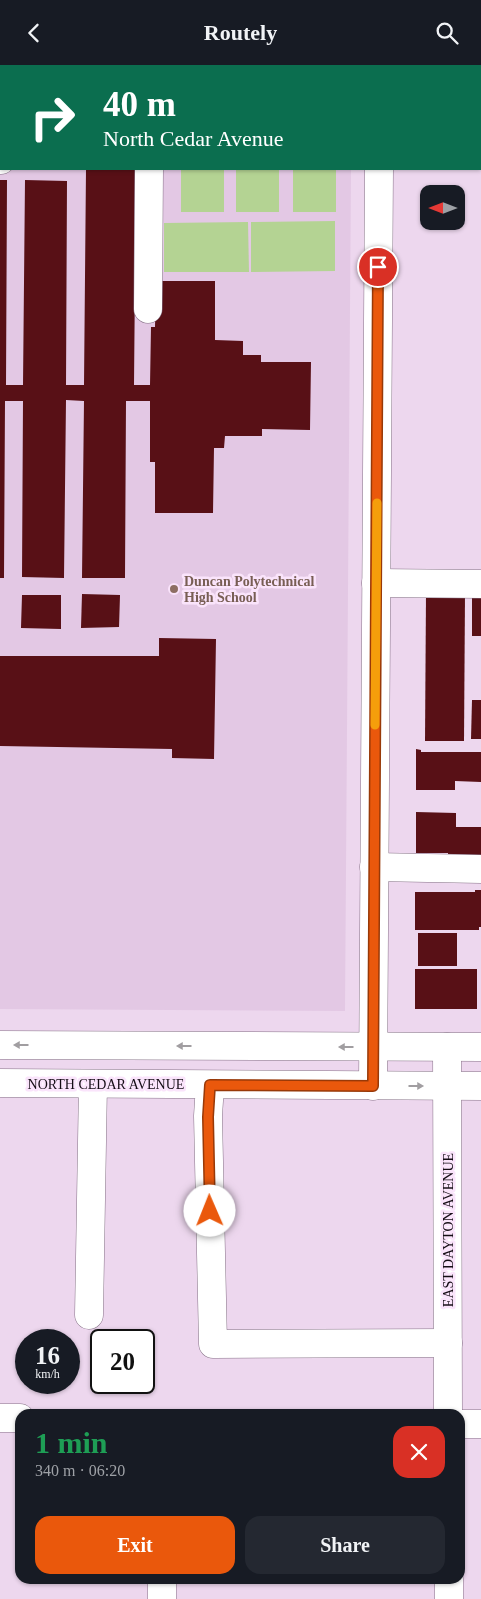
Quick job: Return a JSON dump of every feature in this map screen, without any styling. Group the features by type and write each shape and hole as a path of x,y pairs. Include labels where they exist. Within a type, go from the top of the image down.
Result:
{"street":[{"path":"148,309 150,170"},
{"path":"373,1086 379,170"},
{"path":"376,583 481,583"},
{"path":"374,867 481,869"},
{"path":"0,1045 481,1047"},
{"name":"EAST DAYTON AVENUE","path":"447,1047 448,1409"},
{"name":"NORTH CEDAR AVENUE","path":"0,1083 481,1087"},
{"path":"89,1315 93,1084"},
{"path":"210,1085 208,1117 213,1344 448,1343"},
{"path":"0,1417 15,1418"},
{"path":"465,1423 481,1424"},
{"path":"162,1584 162,1599"},
{"path":"449,1584 449,1599"}],"shaded area":[{"name":"Duncan Polytechnical High School","path":"0,170 351,170 345,1011 0,1009"}],"green space":[{"path":"181,170 224,170 224,212 181,212"},
{"path":"236,170 279,170 279,212 236,212"},
{"path":"293,170 336,170 336,212 293,212"},
{"path":"335,221 335,271 251,272 251,222"},
{"path":"248,222 249,272 164,272 164,223"}],"building":[{"path":"86,170 136,170 134,385 150,385 151,327 155,327 156,281 215,281 215,340 243,341 243,355 261,355 261,362 311,362 310,430 262,429 262,436 225,436 224,448 214,448 213,513 155,513 155,462 150,462 150,401 126,401 125,578 82,578 84,401 66,400 64,578 22,577 23,401 5,401 4,578 0,578 0,180 7,180 6,385 23,385 25,180 67,181 66,385 84,385"},
{"path":"82,594 120,595 119,627 81,628"},
{"path":"426,594 465,594 464,741 425,741"},
{"path":"22,595 61,595 61,629 21,628"},
{"path":"472,596 481,596 481,636 472,636"},
{"path":"159,638 216,639 214,759 172,758 172,749 0,746 0,656 159,656"},
{"path":"472,700 481,700 481,739 471,739"},
{"path":"416,749 421,750 421,752 481,752 481,782 455,781 455,790 416,790"},
{"path":"416,812 456,813 456,827 481,827 481,859 448,858 448,853 416,853"},
{"path":"475,890 481,890 481,927 479,927 479,930 415,930 415,892 475,892"},
{"path":"418,933 457,933 457,966 418,966"},
{"path":"415,969 477,969 477,1009 415,1009"}],"slow traffic":[{"path":"375,725 377,503"}],"place":[{"name":"Duncan Polytechnical High School","path":"174,589"}],"route":[{"path":"210,1211 208,1117 210,1085 373,1086 378,267"}]}
